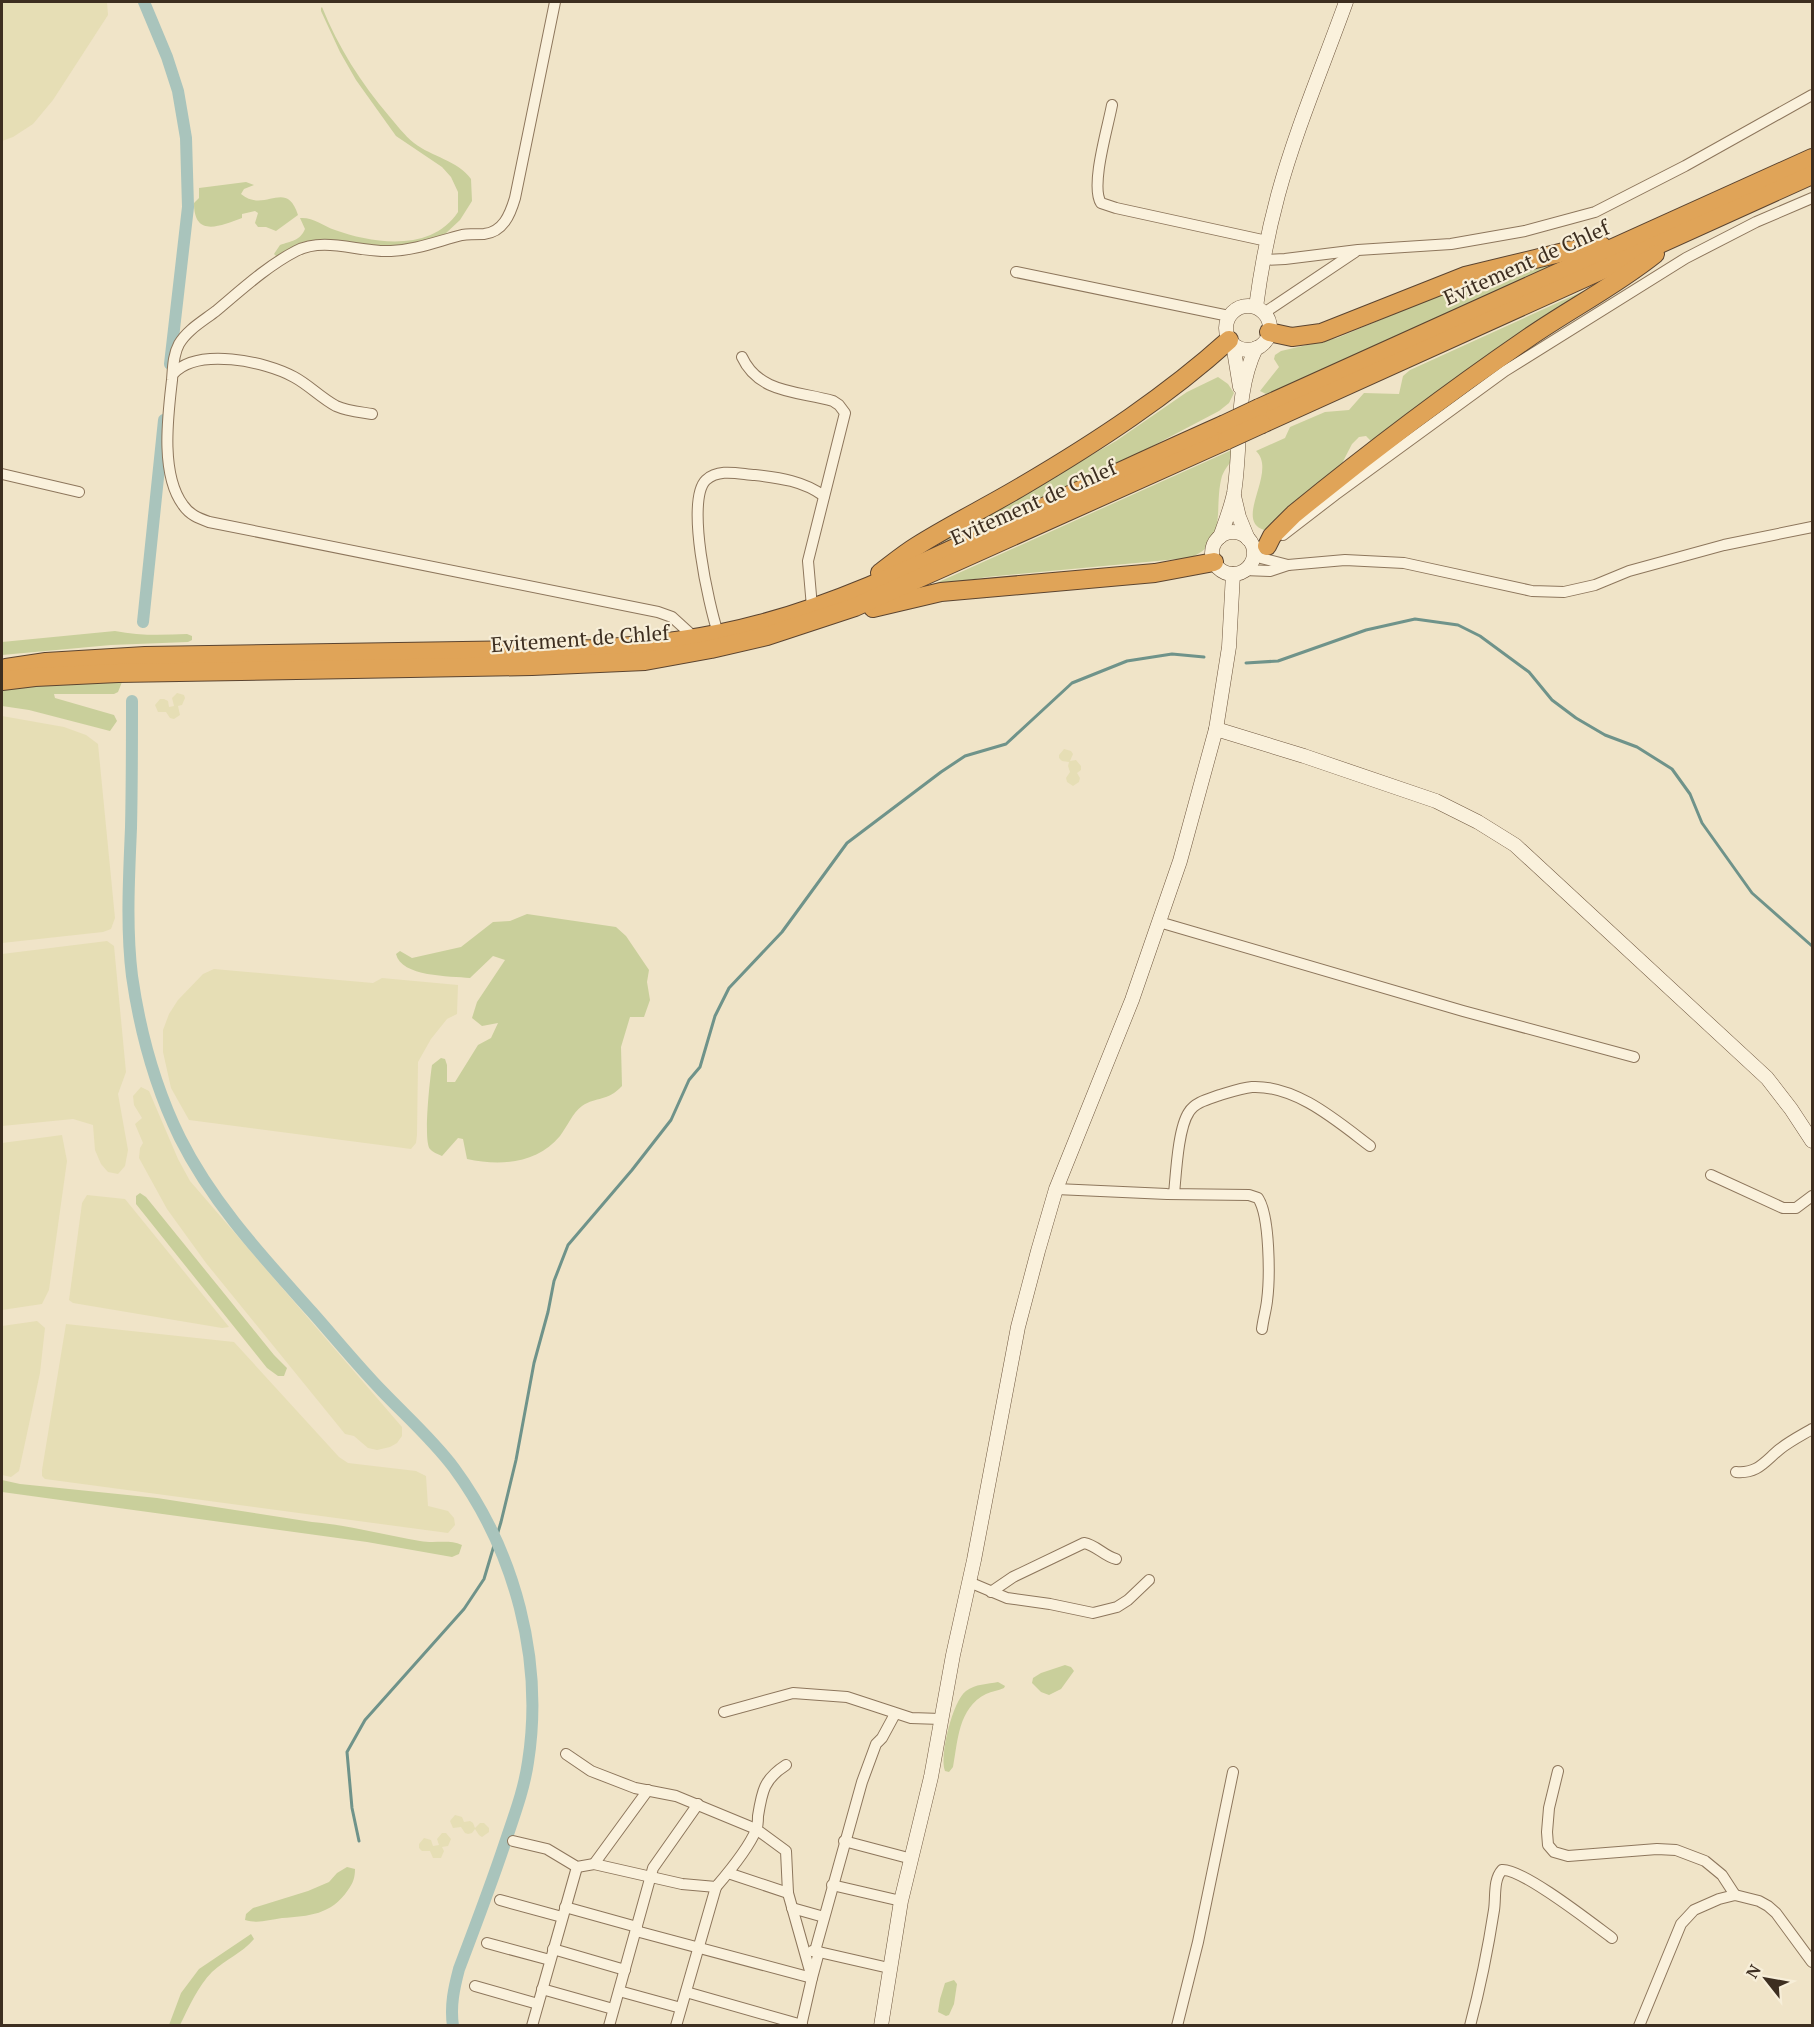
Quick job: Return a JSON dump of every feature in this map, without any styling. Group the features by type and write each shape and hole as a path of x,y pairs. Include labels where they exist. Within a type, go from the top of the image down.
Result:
{"highway":[{"name":"Evitement de Chlef","path":"1260,416 1621,244 1812,158"},
{"name":"Evitement de Chlef","path":"1260,416 1678,237 1812,175"},
{"path":"1255,547 1272,536 1294,514 1466,381 1531,336 1629,275 1678,237"},
{"path":"1269,332 1292,337 1322,333 1465,276 1568,251 1621,244"},
{"path":"857,590 916,546 1025,484 1138,413 1231,342"},
{"path":"1225,432 1260,416"},
{"name":"Evitement de Chlef","path":"2,681 34,677 118,674 471,668 645,661 767,636 815,614 857,590 1225,432"},
{"name":"Evitement de Chlef","path":"2,669 46,662 145,656 594,649 641,646 695,638 855,607 1225,432"},
{"path":"815,614 940,592 1155,573 1214,562"}],"main road":[{"path":"1231,342 1244,350 1256,348 1266,341 1269,323 1260,310 1263,260 1267,241 1278,195 1346,2"},
{"path":"1242,395 1226,328 1229,316 1244,306 1260,310"},
{"path":"1234,494 1239,517 1255,547 1249,566 1239,572 1222,571 1214,562 1213,546 1220,537 1234,494 1242,395 1248,366 1256,348"},
{"path":"1220,537 1237,533 1255,547"},
{"path":"880,2025 901,1901 931,1777 1013,1352 1056,1189 1132,1000 1180,861 1216,729 1239,572"},
{"path":"1216,729 1436,801 1478,822 1515,845 1767,1078 1791,1108 1812,1141"}],"street":[{"path":"555,2 515,198 505,222 490,233 462,235 408,249 374,252 329,245 300,249 287,256 186,335 177,347 172,374 167,442 169,465 182,504 194,516 209,522 658,612 672,618 695,638"},
{"path":"1263,260 1358,250 1451,244 1525,231 1595,212 1685,166 1812,95"},
{"path":"1112,105 1096,191 1101,203 1267,241"},
{"path":"1255,547 1282,536 1335,495 1541,347 1686,258 1756,222 1812,198"},
{"path":"1260,310 1358,250"},
{"path":"1016,272 1229,316"},
{"path":"742,357 747,368 759,380 787,390 833,401 843,408 845,413 808,561 815,614"},
{"path":"172,374 182,365 199,360 253,363 292,376 345,410 372,414"},
{"path":"718,633 710,605 702,560 698,507 699,494 705,480 719,473 759,476 794,481 813,488 824,496"},
{"path":"2,474 79,492"},
{"path":"1239,572 1270,571 1288,565 1345,560 1404,563 1532,591 1564,591 1594,585 1629,571 1724,544 1812,527"},
{"path":"1255,547 1288,565"},
{"path":"1159,922 1463,1011 1634,1057"},
{"path":"1174,1194 1179,1152 1185,1120 1189,1112 1204,1100 1231,1091 1250,1087 1289,1094 1334,1119 1370,1146"},
{"path":"1711,1175 1783,1208 1796,1208 1812,1196"},
{"path":"1056,1189 1255,1196 1260,1200 1268,1240 1267,1300 1262,1329"},
{"path":"1737,1472 1745,1473 1757,1469 1780,1449 1812,1429"},
{"path":"991,1592 1013,1577 1084,1543 1116,1559"},
{"path":"969,1582 1022,1602 1050,1604 1092,1613 1118,1607 1149,1580"},
{"path":"724,1712 794,1693 847,1698 911,1718 941,1719"},
{"path":"686,1992 801,2025 812,1978 812,1951 824,1917 844,1841 876,1744 896,1714"},
{"path":"566,1754 591,1771 635,1788 676,1796 756,1829 786,1851 788,1893 792,1908 812,1951 812,1978"},
{"path":"676,2025 716,1887 728,1873 756,1829 763,1789 771,1777 786,1765"},
{"path":"1558,1771 1549,1808 1547,1841 1554,1852 1564,1857 1676,1850 1705,1860 1722,1875 1735,1895"},
{"path":"1177,2025 1198,1942 1233,1772"},
{"path":"594,1864 648,1790"},
{"path":"609,2025 653,1868 698,1804"},
{"path":"513,1841 547,1849 577,1867 594,1864 682,1884 716,1887"},
{"path":"844,1841 912,1860"},
{"path":"532,2025 577,1867"},
{"path":"1470,2025 1492,1920 1497,1880 1502,1869 1509,1870 1537,1885 1612,1938"},
{"path":"728,1873 788,1893"},
{"path":"832,1885 901,1901"},
{"path":"1639,2025 1682,1924 1694,1910 1707,1903 1735,1895 1759,1901 1776,1913 1812,1962"},
{"path":"500,1900 636,1929 812,1978"},
{"path":"792,1908 824,1917"},
{"path":"487,1943 625,1970"},
{"path":"812,1951 889,1968"},
{"path":"475,1986 538,2004"},
{"path":"542,1989 613,2009"},
{"path":"619,1991 681,2008"}],"shaded area":[{"path":"2,2 107,2 108,15 53,100 33,124 2,141"},
{"path":"177,693 184,695 185,698 182,705 178,706 180,715 174,719 170,718 166,712 158,712 155,705 160,699 168,701 169,707 174,706 172,698"},
{"path":"2,716 64,727 86,735 98,744 115,918 111,929 103,932 2,943"},
{"path":"1064,749 1073,754 1070,761 1076,760 1081,766 1081,770 1077,773 1080,778 1079,782 1073,786 1067,782 1066,778 1070,772 1069,762 1059,758"},
{"path":"107,941 114,946 126,1072 118,1094 128,1150 125,1166 118,1174 108,1172 101,1164 95,1150 93,1125 73,1119 2,1126 2,954"},
{"path":"214,969 373,983 382,978 458,985 457,1014 447,1019 431,1039 418,1062 417,1135 416,1143 411,1149 189,1120 171,1088 163,1052 163,1030 178,1000 203,974"},
{"path":"141,1087 149,1091 190,1181 402,1427 402,1436 397,1443 377,1450 368,1448 354,1436 345,1434 206,1263 167,1209 139,1158 143,1143 135,1124 142,1118 134,1105 133,1096"},
{"path":"62,1135 67,1161 49,1290 42,1304 2,1310 2,1143"},
{"path":"87,1195 125,1199 229,1327 222,1328 73,1303 69,1300 82,1203"},
{"path":"37,1321 45,1328 40,1373 19,1471 11,1477 2,1475 2,1326"},
{"path":"66,1324 234,1342 339,1457 348,1463 416,1471 426,1476 428,1506 448,1511 454,1518 455,1525 448,1533 45,1479 42,1476 42,1470"},
{"path":"455,1815 462,1817 464,1822 470,1821 475,1828 480,1823 484,1823 489,1828 489,1832 482,1837 475,1829 468,1834 461,1827 453,1828 450,1821"},
{"path":"442,1833 446,1833 451,1839 448,1846 442,1847 444,1851 441,1858 433,1858 430,1851 422,1851 419,1848 424,1838 431,1840 433,1846 439,1845 437,1839"}],"green space":[{"path":"322,7 351,64 369,91 401,130 421,148 459,167 471,179 472,201 460,220 444,235 423,242 389,248 346,241 305,242 297,244 277,257 274,254 280,245 301,236 305,229 300,218 367,239 401,241 433,234 447,225 458,212 458,192 451,177 442,167 396,136 356,80 340,52 321,11"},
{"path":"246,182 254,185 244,189 241,194 258,201 281,197 287,199 293,204 298,215 276,231 258,227 255,223 258,213 255,211 242,214 242,218 217,226 210,227 198,221 194,203 199,198 199,188"},
{"path":"1569,258 1303,380 1266,394 1260,391 1279,367 1274,359 1275,355 1281,351 1337,338 1459,287"},
{"path":"1634,268 1373,443 1366,436 1359,437 1352,444 1336,475 1272,527 1264,530 1256,525 1253,516 1254,506 1262,471 1261,460 1256,451 1285,438 1290,427 1325,412 1349,410 1364,393 1399,394 1403,376 1410,370"},
{"path":"1218,377 1228,384 1234,393 1229,403 1219,411 1124,461 941,543 1116,441 1187,392"},
{"path":"1234,449 1238,452 1222,476 1215,534 1210,544 1202,552 1189,558 987,577 932,585"},
{"path":"115,631 160,635 187,634 192,636 192,640 2,655 2,642"},
{"path":"122,682 118,692 114,694 54,694 55,698 114,715 117,721 110,731 29,710 2,706 2,689 46,684"},
{"path":"527,914 616,927 626,936 649,970 647,982 650,1000 644,1017 630,1017 621,1047 622,1086 607,1097 582,1106 551,1145 529,1157 505,1162 467,1159 463,1139 458,1138 442,1156 431,1150 428,1144 432,1065 441,1058 445,1059 447,1082 455,1082 478,1045 491,1038 498,1023 482,1026 472,1018 477,1002 505,960 493,956 470,978 439,976 416,971 400,962 396,954 400,951 412,958 461,947 493,922 510,921"},
{"path":"140,1193 146,1197 287,1368 284,1376 278,1376 267,1368 136,1204 136,1196"},
{"path":"2,1480 20,1484 157,1498 339,1525 420,1541 452,1542 462,1545 459,1554 452,1557 367,1542 2,1492"},
{"path":"1065,1665 1074,1671 1061,1689 1049,1695 1041,1692 1032,1683 1033,1678 1041,1673"},
{"path":"998,1682 1005,1686 1004,1688 986,1694 977,1700 965,1716 958,1736 953,1767 949,1772 945,1771 944,1753 948,1729 961,1696 973,1687"},
{"path":"347,1867 355,1869 352,1883 341,1898 327,1909 319,1913 259,1922 245,1920 246,1914 253,1908 329,1882"},
{"path":"251,1934 254,1939 239,1953 217,1967 202,1984 180,2025 169,2025 181,1993 199,1969"},
{"path":"954,1980 957,1984 954,2004 949,2015 946,2016 938,2012 940,1999 945,1983"}],"waterway":[{"path":"144,2 167,57 178,91 186,138 188,207 170,364"},
{"path":"143,622 164,420"},
{"path":"1246,663 1278,661 1366,630 1415,619 1458,625 1480,636 1529,672 1552,700 1576,718 1605,735 1637,747 1672,769 1690,794 1702,823 1752,893 1812,946"},
{"path":"359,1841 352,1808 347,1752 365,1720 464,1609 484,1579 516,1460 534,1363 554,1281 568,1245 671,1120 689,1080 700,1067 715,1016 729,988 782,932 847,843 941,772 965,756 1006,744 1072,683 1127,661 1172,654 1204,657"},
{"path":"132,701 128,902 130,958 144,1038 171,1119 193,1162 223,1208 240,1229 364,1371 454,1468 494,1535 520,1608 528,1646 532,1685 532,1723 528,1762 515,1813 459,1969 453,1997 453,2026"}]}
